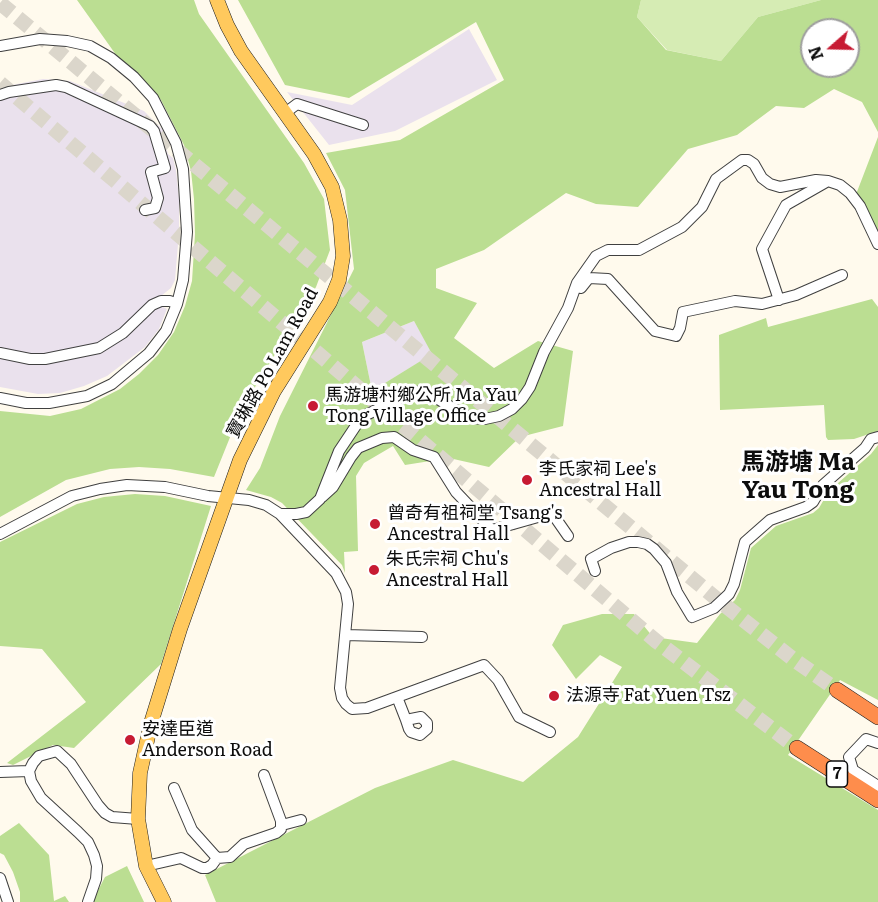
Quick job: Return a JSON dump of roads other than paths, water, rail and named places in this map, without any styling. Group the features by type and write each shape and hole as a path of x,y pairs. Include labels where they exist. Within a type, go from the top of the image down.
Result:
{"highway":[{"path":"837,690 878,717"},
{"name":"7","path":"797,748 878,800"}],"main road":[{"name":"寶琳路 Po Lam Road","path":"164,902 146,866 138,819 140,773 151,723 180,629 240,460 266,406 330,302 339,280 343,256 340,220 333,187 314,154 241,51 217,0"}],"street":[{"path":"0,46 40,39 90,46 111,58 134,76 153,98 176,143 183,169 187,221 183,280 177,304 166,331 149,353 105,387 87,396 62,402 26,403 0,398"},
{"path":"0,95 47,85 66,87 146,123 154,131 165,168 151,172 158,198 155,208 146,210"},
{"path":"285,113 297,104 363,125"},
{"path":"159,149 176,143"},
{"path":"568,308 577,283 596,256 608,250 639,250 682,227 702,207 716,179 742,160 748,160 754,164 762,178 780,187 816,180 840,185 850,193 869,221 878,244"},
{"path":"779,300 762,249 786,206 828,181"},
{"path":"320,499 339,451 359,421 411,393 422,391 428,393 472,418 499,417 512,409 530,387 544,352 568,308 589,278 608,279 655,331 676,336 683,312 735,301 762,304 796,296 842,275"},
{"path":"0,353 30,359 45,359 99,348 123,333 152,305 161,301 177,304"},
{"path":"595,572 591,559 620,544 638,542 654,549 661,556 670,572 676,592 692,617 714,608 729,594 734,584 745,542 770,520 806,507 813,502 823,485 865,448 871,439 878,437"},
{"path":"280,514 306,512 333,487 358,448 382,438 394,438 413,450 434,457 456,492 492,530 552,513 568,536"},
{"path":"0,534 61,501 100,489 127,485 249,500 266,505 280,514 342,582 348,604 340,688 342,698 352,709 360,710 484,665 498,680 519,717 550,732"},
{"path":"345,635 422,637"},
{"path":"397,697 406,720"},
{"path":"878,743 866,739 849,757 853,770 878,786"},
{"path":"88,902 96,879 97,866 94,855 88,842 41,798 31,781 29,771 33,763 39,756 57,752 71,764 105,813 112,817 138,819"},
{"path":"0,772 29,771"},
{"path":"217,858 230,857 248,842 276,834 282,829 264,775"},
{"path":"174,788 192,830 217,858"},
{"path":"282,825 301,820"},
{"path":"146,866 182,858 202,868 207,868 217,858"},
{"path":"0,878 8,902"}],"tunnel":[{"path":"0,3 718,600 793,659 837,690"},
{"path":"0,83 656,641 797,748"}],"place":[{"name":"馬游塘村鄉公所 Ma Yau Tong Village Office","path":"313,406"},
{"name":"李氏家祠 Lee's Ancestral Hall","path":"527,480"},
{"name":"曾奇有祖祠堂 Tsang's Ancestral Hall","path":"375,524"},
{"name":"朱氏宗祠 Chu's Ancestral Hall","path":"374,570"},
{"name":"法源寺 Fat Yuen Tsz","path":"554,696"},
{"name":"安達臣道 Anderson Road","path":"130,740"}],"district":[{"name":"馬游塘 Ma Yau Tong","path":"798,477"}]}
